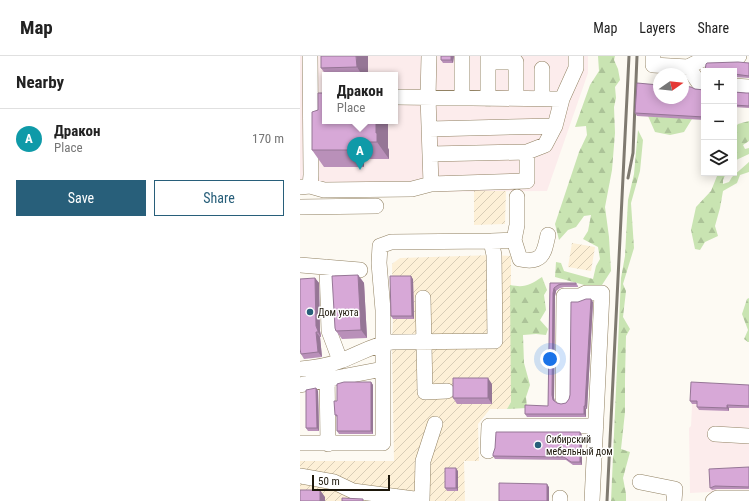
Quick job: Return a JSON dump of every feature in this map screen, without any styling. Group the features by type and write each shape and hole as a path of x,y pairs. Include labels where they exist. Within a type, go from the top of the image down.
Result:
{"lane":[{"path":"310,56 312,98 311,175 305,186 324,190 412,189 431,184 527,181 527,152"},
{"path":"428,56 431,184"},
{"path":"462,56 462,98"},
{"path":"430,154 527,152 544,145 555,126 562,98 576,68 576,56"},
{"path":"653,56 653,65 688,67 707,57 739,56"},
{"path":"488,99 488,59 516,62 516,98"},
{"path":"688,67 699,83 701,83"},
{"path":"542,69 542,98"},
{"path":"737,86 749,87"},
{"path":"398,97 488,99 562,98"},
{"path":"429,129 555,126"},
{"path":"517,196 517,225 514,240 520,259 528,261 538,259 544,253 548,235"},
{"path":"300,207 376,206"},
{"path":"300,443 383,443 383,310 379,263 380,246 391,242 514,240"},
{"path":"300,385 383,343 495,341 494,255 492,241"},
{"path":"300,265 360,270"},
{"path":"327,267 328,331 338,355 331,368 328,444"},
{"path":"564,398 564,296 580,296 586,293 602,293 592,501"},
{"path":"423,298 425,392 447,391"},
{"path":"300,369 383,369"},
{"path":"300,476 334,482 354,491 385,498 422,501 423,461 435,424"},
{"path":"488,451 489,426 596,426"},
{"path":"715,434 749,436"},
{"path":"640,482 675,489 674,501"},
{"path":"713,501 717,498 749,498"}],"shaded area":[{"path":"300,56 588,56 588,73 547,191 300,193"},
{"path":"474,191 506,191 505,224 474,225"},
{"path":"572,243 595,247 591,271 568,267"},
{"path":"494,255 511,256 511,402 507,409 490,409 478,424 479,461 464,461 465,501 325,501 325,497 300,497 300,461 394,461 392,264 400,258"},
{"path":"693,385 749,387 749,490 690,493 689,428 691,426"}],"green space":[{"path":"598,56 615,56 614,60 618,69 620,80 615,87 615,133 612,170 605,207 611,271 602,285 588,286 555,277 556,262 561,263 564,271 593,279 596,266 600,259 598,247 583,239 588,231 591,215 584,216 576,227 568,230 559,240 555,224 579,152 587,135 586,126 575,127 590,85 599,71"},
{"path":"648,116 692,119 684,132 670,135 655,132"},
{"path":"749,121 749,141 743,145 745,149 749,148 749,154 737,160 737,125"},
{"path":"638,130 643,140 640,171 631,203 634,248 623,284 626,291 623,317 630,329 626,336 625,412 621,449 630,452 623,478 626,501 611,501 621,278 625,256 628,200 634,174"},
{"path":"749,162 749,172 740,175 737,183 723,191 715,226 718,236 705,242 700,250 695,249 691,230 696,207 711,191 717,176 725,176 723,184 729,182 733,176 737,176 737,173"},
{"path":"542,277 547,290 544,295 546,310 540,320 548,329 546,335 523,335 524,363 530,385 526,397 527,408 507,409 511,402 510,285 527,285"},
{"path":"749,298 748,342 744,339 748,330 742,314 747,299"}],"building":[{"path":"321,56 356,56 357,67 321,68"},
{"path":"441,56 451,56 451,60 441,60"},
{"path":"707,63 749,63 749,76 737,74 737,68 705,68"},
{"path":"637,83 653,84 653,104 689,104 689,87 701,90 701,117 635,113"},
{"path":"737,92 749,93 749,106 737,105"},
{"path":"318,93 322,93 322,124 376,124 377,142 352,142 352,150 312,150 312,112 318,110"},
{"path":"358,275 361,330 336,331 332,276"},
{"path":"390,276 411,276 412,316 391,316"},
{"path":"315,278 318,352 301,354 300,279"},
{"path":"550,283 576,283 558,285 554,288 553,293 552,395 553,400 557,403 566,403 570,395 571,302 591,299 584,414 525,414 525,405 548,406"},
{"path":"453,378 488,378 488,398 453,398"},
{"path":"344,382 371,382 371,431 337,431 337,415 335,415 334,401 337,401 337,384"},
{"path":"691,382 749,385 749,406 727,405 727,408 697,407 697,401 690,401"},
{"path":"316,388 317,428 306,428 306,390"},
{"name":"Сибирский мебельный дом","path":"496,432 580,432 580,462 571,462 564,457 493,456"},
{"path":"749,467 749,487 715,486 710,488 709,469"},
{"path":"445,468 456,468 456,488 445,488"},
{"path":"499,483 547,484 547,501 499,501"},
{"path":"300,490 320,490 320,501 300,501"},
{"path":"342,498 363,499 363,501 342,501"}],"railway":[{"path":"607,501 629,56"},
{"path":"628,178 633,153 637,56"}],"place":[{"name":"Дракон","path":"360,170"},
{"name":"Дом уюта","path":"310,312"},
{"name":"Сибирский мебельный дом","path":"538,445"}]}
